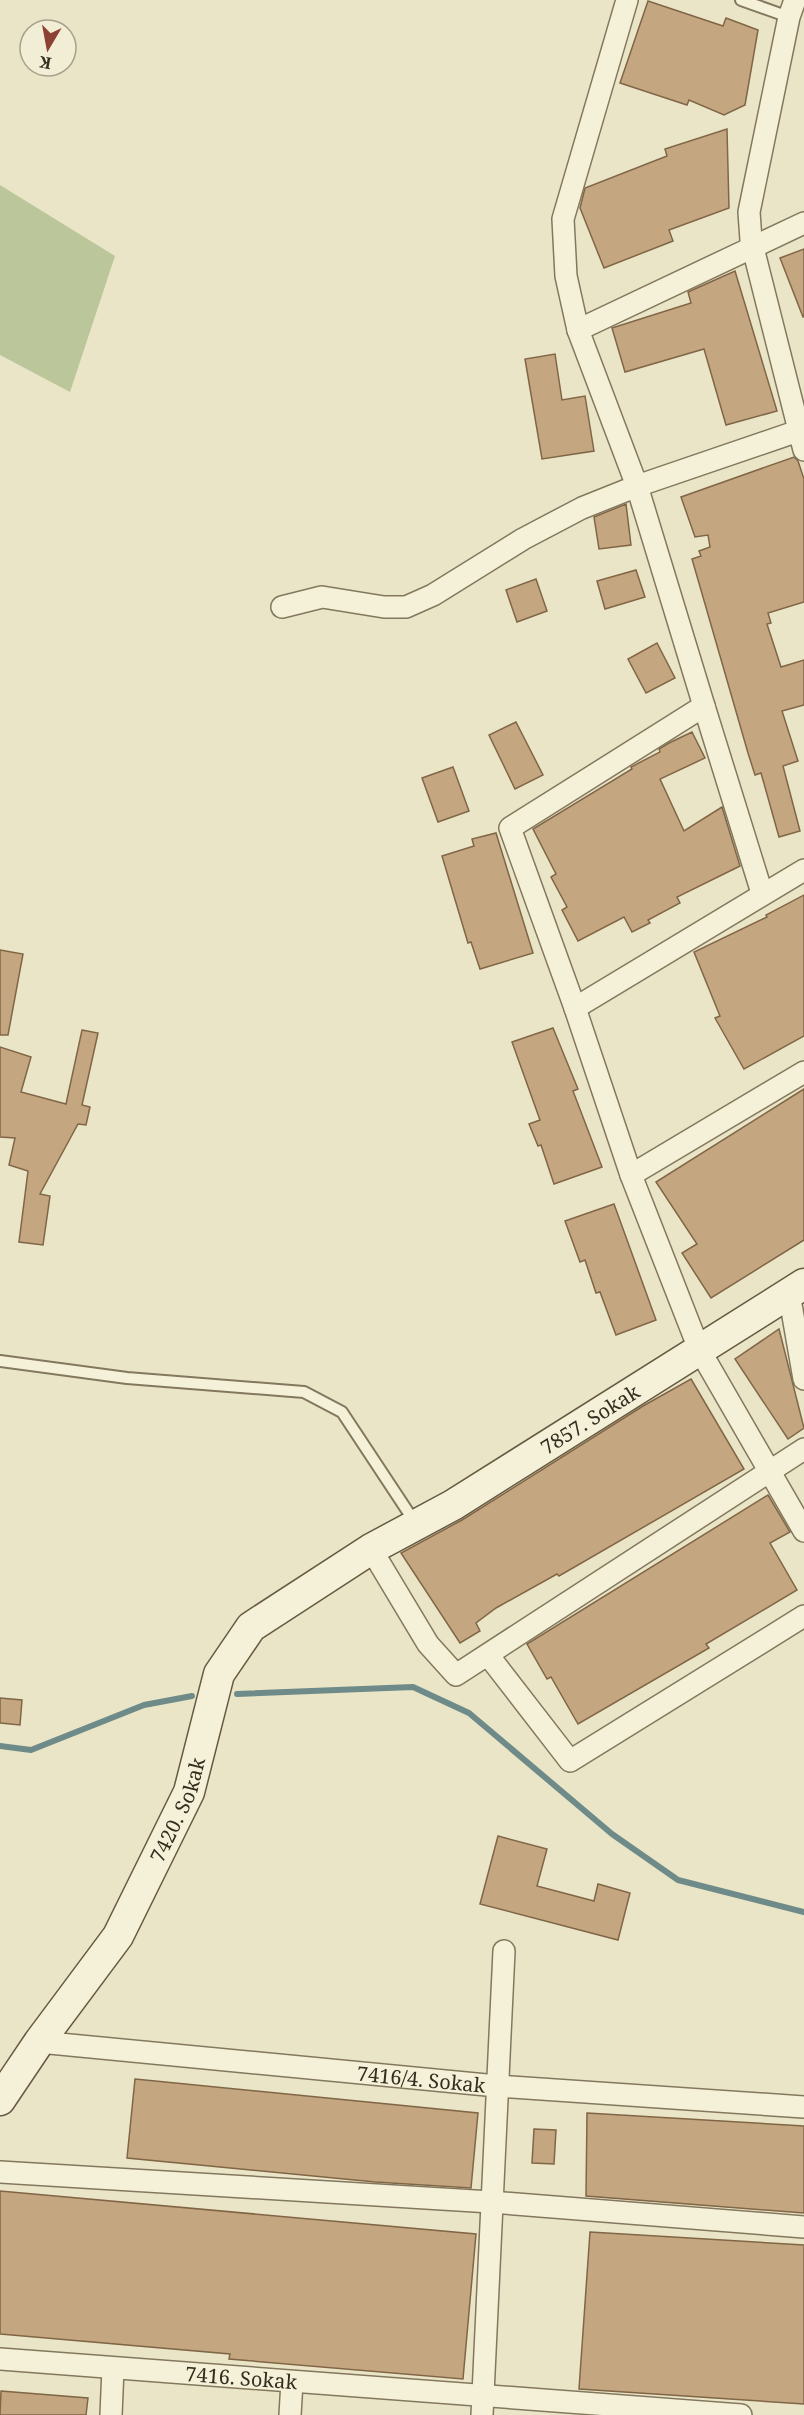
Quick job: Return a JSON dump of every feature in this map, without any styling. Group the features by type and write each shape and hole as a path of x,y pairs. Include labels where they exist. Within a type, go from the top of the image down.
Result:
{"street":[{"path":"627,0 563,219 566,276 578,330 637,486 762,893"},
{"path":"282,607 322,597 384,607 406,607 434,595 523,539 582,508 637,486 802,437 753,247 749,212 792,9"},
{"path":"578,330 804,223"},
{"path":"704,706 510,828 575,1008 630,1175 699,1349 804,1531"},
{"path":"575,1008 762,893 804,870"},
{"path":"630,1175 804,1072"},
{"path":"796,1288 804,1379"},
{"name":"7857. Sokak","path":"371,1549 453,1505 796,1288"},
{"path":"371,1549 428,1644 456,1675 804,1449"},
{"name":"7420. Sokak","path":"0,2100 39,2042 118,1936 189,1792 219,1674 251,1627 371,1549"},
{"path":"489,1655 570,1761 804,1616"},
{"path":"483,2405 504,1951"},
{"name":"7416/4. Sokak","path":"39,2042 497,2086 804,2107"},
{"path":"0,2172 491,2202 804,2227"},
{"name":"7416. Sokak","path":"0,2359 292,2382 483,2405 741,2415"},
{"path":"111,2415 113,2368"},
{"path":"290,2415 292,2382"}],"lane":[{"path":"741,0 792,9"},
{"path":"0,1361 127,1378 304,1392 342,1412 417,1524"}],"green space":[{"path":"0,185 115,256 70,392 0,355"}],"building":[{"path":"648,1 723,26 726,18 758,30 745,105 724,115 689,100 687,105 620,83"},
{"path":"727,129 729,208 669,230 673,241 604,268 580,208 585,188 667,156 665,149"},
{"path":"804,249 804,317 803,317 780,258"},
{"path":"735,271 777,411 726,425 704,349 625,372 612,328 691,303 688,292"},
{"path":"555,354 562,400 585,396 594,451 542,459 525,359"},
{"path":"794,457 798,461 804,479 804,602 768,613 771,623 767,624 781,667 804,660 804,705 782,711 798,761 783,766 800,831 779,837 761,773 755,775 748,753 692,559 701,556 699,551 710,547 708,535 695,537 681,497"},
{"path":"626,504 631,545 599,549 594,517"},
{"path":"636,570 645,597 605,609 597,581"},
{"path":"536,579 547,611 517,622 506,590"},
{"path":"657,643 675,678 646,693 628,659"},
{"path":"516,722 543,775 515,789 489,735"},
{"path":"692,732 705,758 660,779 684,831 722,807 740,866 677,897 680,903 648,920 650,923 632,932 624,917 578,941 562,910 567,907 551,877 556,874 533,829 632,769 631,767 660,752 659,749"},
{"path":"453,767 469,811 438,822 422,778"},
{"path":"496,833 533,953 480,969 471,942 468,943 442,856 474,846 472,839"},
{"path":"804,895 804,1036 744,1069 715,1018 720,1016 694,952 767,917 766,915"},
{"path":"0,950 23,954 8,1035 0,1035"},
{"path":"553,1028 578,1089 573,1091 602,1167 554,1184 541,1145 538,1146 529,1124 540,1120 512,1042"},
{"path":"82,1030 98,1033 82,1105 90,1107 86,1125 78,1124 40,1194 50,1196 43,1245 19,1242 28,1171 9,1165 15,1138 0,1137 0,1047 31,1057 21,1092 66,1104"},
{"path":"804,1089 804,1240 711,1298 682,1253 697,1244 656,1182"},
{"path":"614,1204 656,1320 616,1335 600,1292 596,1293 585,1260 580,1262 565,1221"},
{"path":"779,1329 804,1428 788,1439 735,1359"},
{"path":"691,1379 744,1469 559,1576 557,1574 496,1608 476,1623 480,1631 460,1643 401,1553 462,1520 643,1406"},
{"path":"768,1495 790,1532 770,1543 797,1590 706,1644 709,1648 578,1724 551,1677 547,1679 527,1644"},
{"path":"0,1698 22,1700 20,1725 0,1723"},
{"path":"498,1836 547,1849 537,1886 594,1901 598,1884 630,1893 618,1940 480,1904"},
{"path":"135,2079 478,2113 471,2188 375,2182 127,2158"},
{"path":"587,2113 804,2126 804,2213 586,2196"},
{"path":"534,2129 556,2130 554,2164 532,2163"},
{"path":"0,2191 476,2234 463,2379 229,2359 230,2354 0,2334"},
{"path":"590,2232 804,2245 804,2404 579,2389"},
{"path":"1,2391 88,2398 86,2415 0,2415"}],"waterway":[{"path":"237,1694 413,1687 469,1713 612,1834 678,1880 804,1912"},
{"path":"0,1746 31,1750 144,1705 192,1696"}]}
